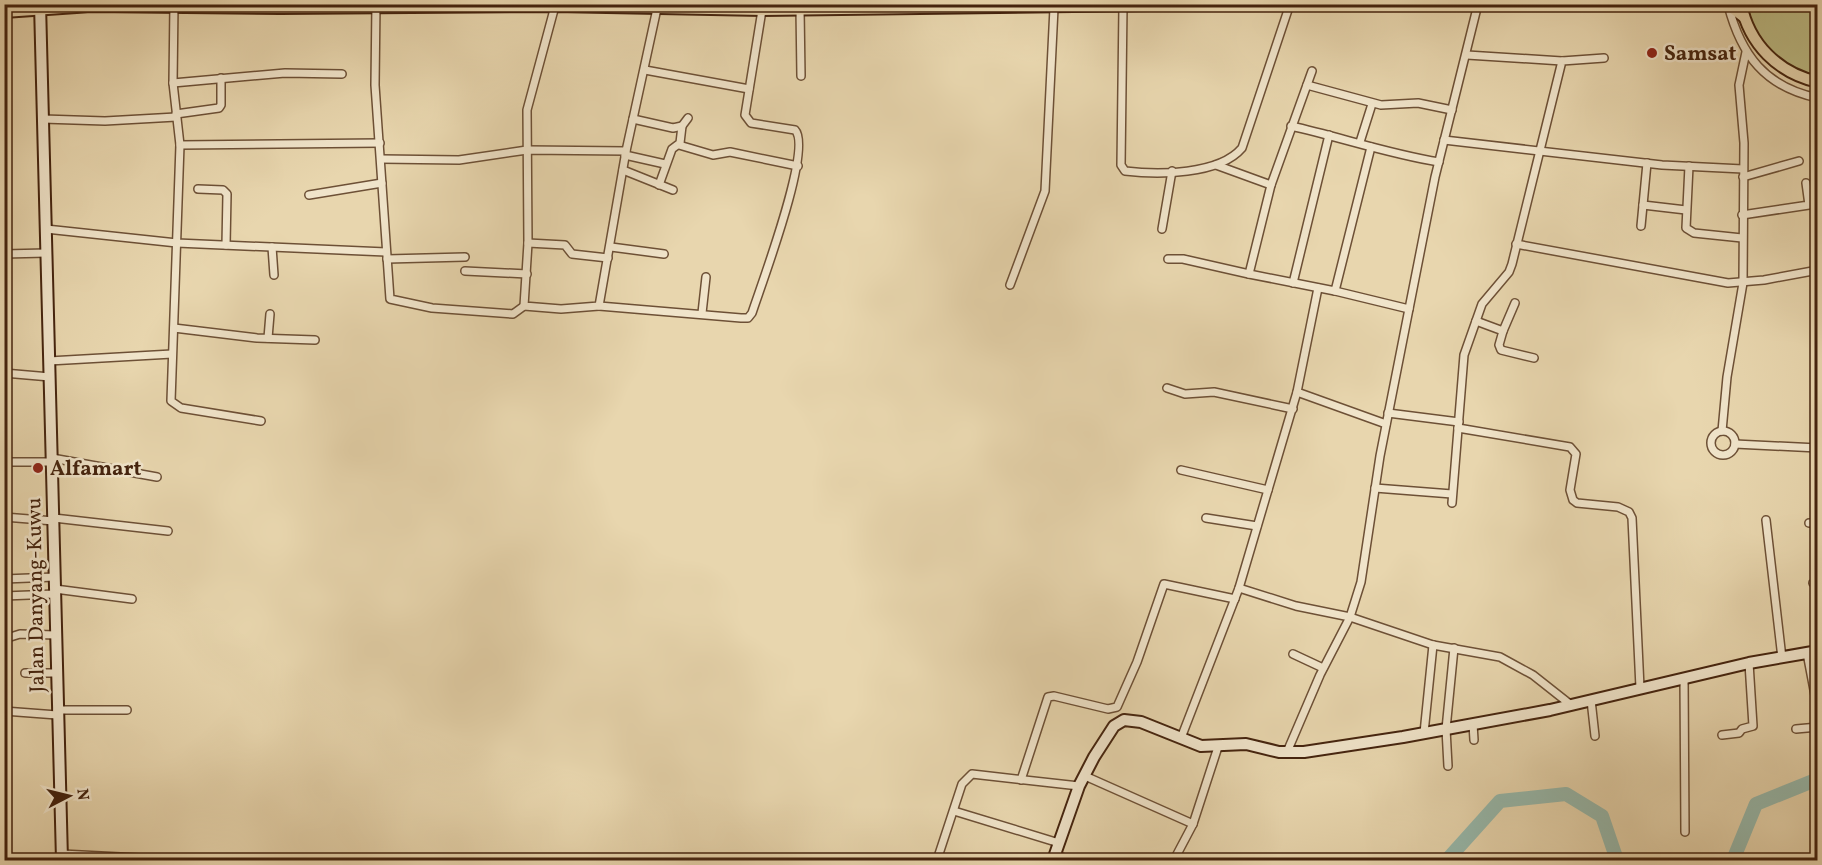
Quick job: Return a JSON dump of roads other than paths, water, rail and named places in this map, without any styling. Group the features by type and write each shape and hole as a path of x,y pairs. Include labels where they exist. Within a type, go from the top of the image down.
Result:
{"main road":[{"path":"4,5 22,4"},
{"path":"4,12 40,7 174,5 800,9 1054,8 1226,4"},
{"path":"1741,4 1744,17 1757,44 1773,62 1797,76 1818,82"},
{"path":"1727,5 1744,17"},
{"name":"Jalan Danyang-Kuwu","path":"40,7 62,857"},
{"path":"1056,853 1082,781 1106,737 1119,721 1132,720 1201,746 1246,744 1287,752 1424,734 1571,705 1749,663 1812,652"}],"street":[{"path":"1123,6 1121,165 1125,171 1130,172 1189,171 1228,160 1242,148 1290,4"},
{"path":"1287,752 1323,668 1350,617 1361,582 1386,424 1409,309 1439,162 1478,4"},
{"path":"174,5 173,83 180,145 174,328 169,391 175,406 261,421"},
{"path":"1727,5 1735,30 1746,52 1766,75 1785,88 1818,98"},
{"path":"376,6 375,86 390,299 432,308 513,314 524,306 561,309 599,306 741,318 748,318 752,313 798,166 801,140 795,130 746,120 763,7"},
{"path":"524,306 528,243 527,110 555,6"},
{"path":"599,306 611,247 625,153 657,7"},
{"path":"1010,285 1045,191 1054,8"},
{"path":"800,9 801,76"},
{"path":"1735,444 1727,454 1717,453 1712,440 1722,431 1727,377 1743,283 1743,173 1739,85 1746,52"},
{"path":"1467,55 1562,62 1604,58"},
{"path":"1452,503 1464,354 1488,295 1509,272 1562,62"},
{"path":"645,70 749,89"},
{"path":"1249,274 1271,185 1312,71"},
{"path":"173,83 285,73 342,74"},
{"path":"43,119 105,121 176,116 219,108 221,78"},
{"path":"1306,85 1372,104 1418,103 1452,110"},
{"path":"1360,142 1372,104"},
{"path":"679,145 682,126 688,118"},
{"path":"633,119 673,128 682,126"},
{"path":"1291,126 1439,162"},
{"path":"1293,282 1329,135"},
{"path":"1444,140 1743,173 1799,161"},
{"path":"180,145 380,143"},
{"path":"659,184 672,149 679,145 713,155 729,152 798,166"},
{"path":"1335,291 1371,147"},
{"path":"381,159 459,160 527,150 625,153 665,164"},
{"path":"1641,226 1647,164"},
{"path":"1216,165 1271,185"},
{"path":"1689,166 1685,225 1689,231 1742,238"},
{"path":"623,170 673,190"},
{"path":"1162,230 1172,171"},
{"path":"309,195 382,183"},
{"path":"1742,215 1809,205 1806,183"},
{"path":"198,189 223,190 227,194 226,245"},
{"path":"1643,205 1686,210"},
{"path":"46,229 177,243 386,255 465,257"},
{"path":"528,243 565,245 572,254 608,258"},
{"path":"1516,244 1728,283 1743,283 1818,270"},
{"path":"272,247 274,275"},
{"path":"611,247 664,254"},
{"path":"4,254 46,253"},
{"path":"1168,259 1183,259 1409,309"},
{"path":"465,271 526,274"},
{"path":"702,313 706,277"},
{"path":"1181,738 1239,588 1293,409 1318,288"},
{"path":"1515,303 1499,345 1501,350 1534,358"},
{"path":"268,338 270,314"},
{"path":"1476,321 1503,331"},
{"path":"174,328 268,338 315,340"},
{"path":"49,361 172,354"},
{"path":"4,373 50,377"},
{"path":"1167,388 1185,394 1214,392 1293,409"},
{"path":"1297,392 1386,424"},
{"path":"1388,413 1570,447 1576,454 1570,490 1573,500 1577,503 1618,507 1629,512 1632,518 1640,688"},
{"path":"1722,431 1731,434 1735,444"},
{"path":"1735,444 1818,448"},
{"path":"4,462 52,460 157,477"},
{"path":"1181,470 1268,490"},
{"path":"1375,488 1452,494"},
{"path":"4,518 54,519 168,531"},
{"path":"1206,518 1257,526"},
{"path":"1766,520 1782,658"},
{"path":"1809,523 1818,523"},
{"path":"4,579 55,577"},
{"path":"1113,709 1121,701 1137,662 1164,584 1235,598"},
{"path":"1239,588 1296,606 1350,617 1433,645 1485,653 1514,664 1533,675 1571,705"},
{"path":"4,596 55,592 132,599"},
{"path":"4,639 20,634 56,635"},
{"path":"1424,734 1433,645"},
{"path":"1448,766 1446,729 1454,648"},
{"path":"1812,652 1818,711"},
{"path":"1293,654 1323,668"},
{"path":"1722,735 1739,733 1742,729 1754,725 1749,663"},
{"path":"25,673 56,673"},
{"path":"1684,678 1685,832"},
{"path":"1021,780 1048,698 1053,696 1113,709"},
{"path":"1591,700 1595,736"},
{"path":"1113,709 1119,721"},
{"path":"4,711 57,713 127,710"},
{"path":"1473,724 1474,740"},
{"path":"1796,729 1818,726"},
{"path":"1174,861 1193,824 1218,747"},
{"path":"937,861 962,784 972,774 1021,780 1082,781 1193,824"},
{"path":"954,811 1056,853 1069,861"},
{"path":"62,857 140,858"}],"waterway":[{"path":"1733,860 1756,804 1818,779"},
{"path":"1447,860 1500,801 1566,794 1602,816 1617,860"},
{"path":"1286,860 1293,860"}],"place":[{"name":"Samsat","path":"1652,53"},
{"name":"Alfamart","path":"38,468"}]}
